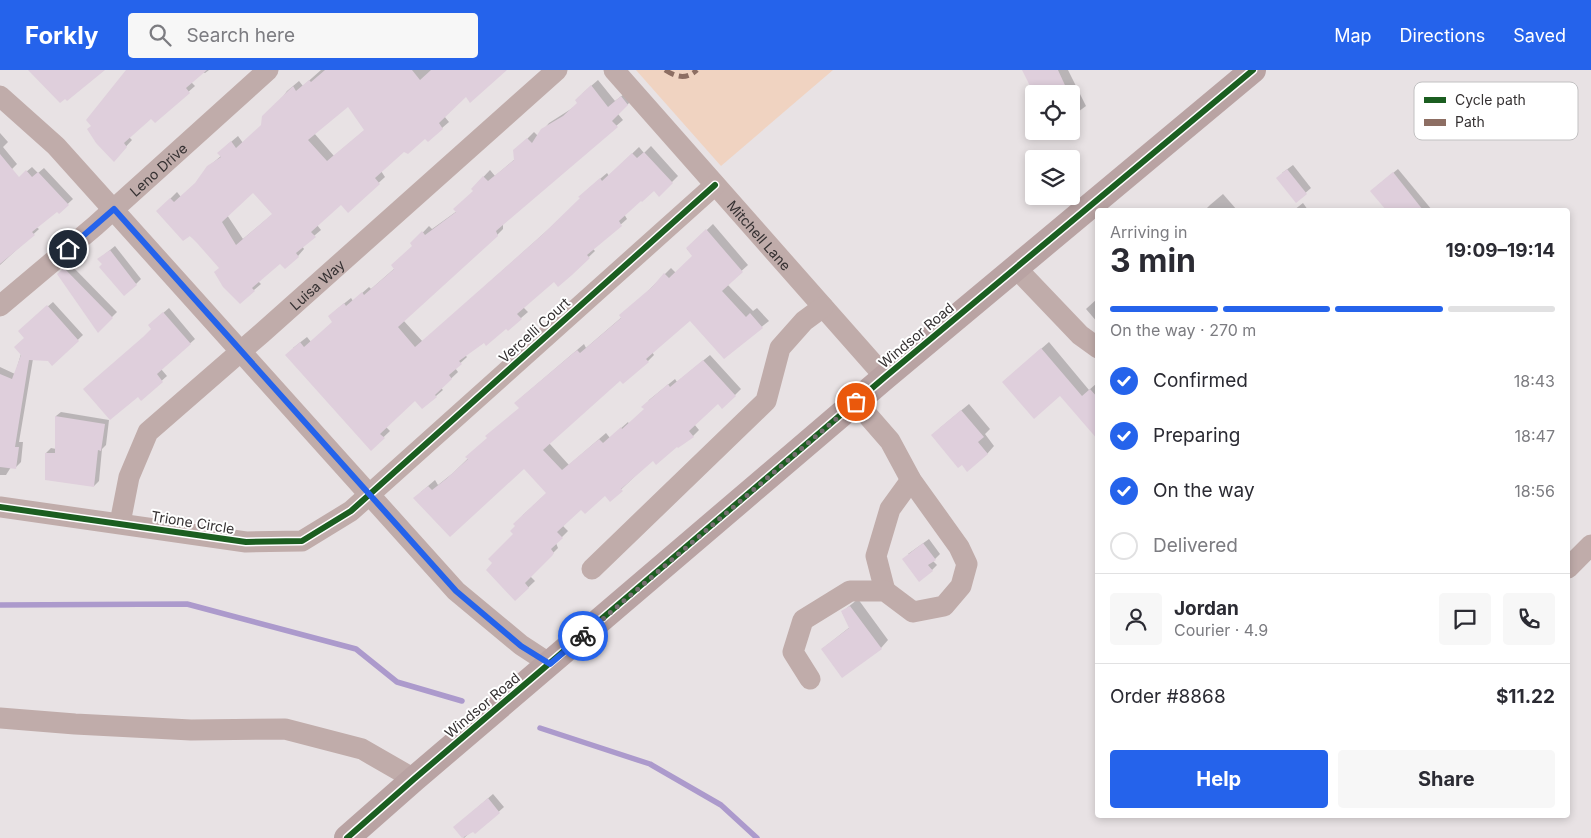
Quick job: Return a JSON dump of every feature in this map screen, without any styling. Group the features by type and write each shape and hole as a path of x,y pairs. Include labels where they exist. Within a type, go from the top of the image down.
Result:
{"main road":[{"name":"Windsor Road","path":"348,838 414,778 885,377 1253,70"}],"street":[{"name":"Leno Drive","path":"0,306 114,209 268,70"},
{"name":"Luisa Way","path":"120,523 129,477 148,432 556,70"},
{"name":"Mitchell Lane","path":"614,70 885,377"},
{"path":"0,96 56,146 456,591 521,646 550,664"},
{"name":"Vercelli Court","path":"369,496 715,185"},
{"path":"1016,268 1080,335 1095,346"},
{"path":"592,569 766,401 780,348 804,321 823,307"},
{"path":"810,679 793,652 803,620 850,591 885,591 913,612 944,606 961,586 967,564 959,547 911,480 890,441 856,402"},
{"path":"885,591 876,556 890,509 911,480"},
{"name":"Trione Circle","path":"0,507 246,542 302,541 351,512 369,496"},
{"path":"1570,566 1591,545"},
{"path":"0,718 191,730 285,729 362,749 414,778"}],"shaded area":[{"path":"636,70 833,70 721,166"}],"building":[{"path":"28,70 105,70 67,101 65,99 60,103"},
{"path":"126,70 207,70 186,88 190,93 155,123 151,119 124,143 127,147 114,162 96,143 87,129 91,126 86,120"},
{"path":"325,70 412,70 420,80 431,70 507,70 470,103 466,97 439,123 443,129 428,142 425,139 408,154 404,152 375,178 380,184 348,213 341,205 311,232 316,237 296,253 299,257 285,269 280,264 252,288 255,291 240,304 223,287 214,272 219,268 197,243 190,236 183,241 156,211 170,198 174,202 195,183 207,166 221,157 217,153 231,141 236,148 261,125 262,116 293,86 296,91 309,80 311,82","holes":["348,107 364,130 327,161 308,140","253,193 272,214 236,245 222,222"]},
{"path":"1022,70 1058,70 1065,85 1030,85"},
{"path":"591,85 608,107 621,96 628,105 612,121 618,127 496,231 498,236 398,327 415,347 543,234 580,198 578,197 600,178 602,181 632,153 637,158 644,152 673,183 659,197 654,191 641,201 619,221 622,226 587,255 590,258 572,275 558,287 554,282 517,314 522,319 508,331 506,329 486,346 484,343 459,361 462,364 449,375 452,379 435,395 437,397 422,409 415,401 380,434 385,438 371,451 285,355 300,342 304,347 332,322 328,316 344,303 346,306 362,292 364,295 394,269 391,265 412,246 410,243 422,231 425,235 456,212 453,209 473,191 471,189 483,176 488,181 514,160 513,150 527,138 532,143 541,129 563,116 577,103 575,100"},
{"path":"0,154 19,177 26,170 32,177 38,172 69,205 32,232 35,235 0,264"},
{"path":"1287,169 1307,194 1296,203 1276,178"},
{"path":"1393,172 1421,208 1384,208 1370,191"},
{"path":"706,229 743,272 722,291 746,317 750,313 763,328 724,359 690,321 646,359 649,362 623,384 620,381 543,450 562,470 599,439 603,443 621,427 622,429 644,409 641,407 668,384 670,387 703,360 736,396 722,409 718,404 689,431 694,437 677,447 656,465 653,461 621,489 623,491 610,502 605,496 585,514 581,510 557,532 563,538 551,549 554,553 525,583 529,588 515,601 486,570 492,563 488,559 513,534 510,531 515,526 513,524 546,493 524,469 450,537 413,498 428,486 432,490 446,479 468,459 465,457 487,438 485,436 519,408 514,403 577,350 580,353 621,318 619,315 652,287 664,273 669,278 692,256 686,248"},
{"path":"110,250 137,285 124,296 99,267 102,264 97,259"},
{"path":"64,268 113,318 98,333 57,274"},
{"path":"47,305 79,341 52,366 48,361 29,360 15,447 19,447 16,469 0,467 0,374 12,379 21,355 14,347 24,338 18,331"},
{"path":"163,312 191,344 157,374 163,382 141,401 138,397 110,420 83,389 143,337 151,329 148,325"},
{"path":"1041,348 1082,396 1090,389 1095,395 1095,437 1060,396 1034,419 1002,382"},
{"path":"961,410 984,437 978,442 988,454 967,472 962,465 958,468 931,435"},
{"path":"55,416 105,424 101,451 98,450 94,487 45,480 45,453 55,453"},
{"path":"923,543 936,560 928,565 933,571 919,582 902,559"},
{"path":"850,606 882,649 842,678 821,649 849,628 841,611"},
{"path":"488,798 500,813 475,834 473,832 462,838 453,827"}],"waterway":[{"path":"0,605 187,604 356,649 397,682 462,701"},
{"path":"540,728 650,764 721,805 757,838"}],"marked path":[{"path":"665,70 681,76 689,75 697,70"}],"cycle path":[{"path":"347,838 885,377 1253,70"},
{"path":"0,507 246,542 302,541 351,511 715,185"}],"way so far":[{"path":"583,636 856,402"}],"route":[{"path":"68,249 114,209 456,591 521,646 550,664 583,636"}]}
